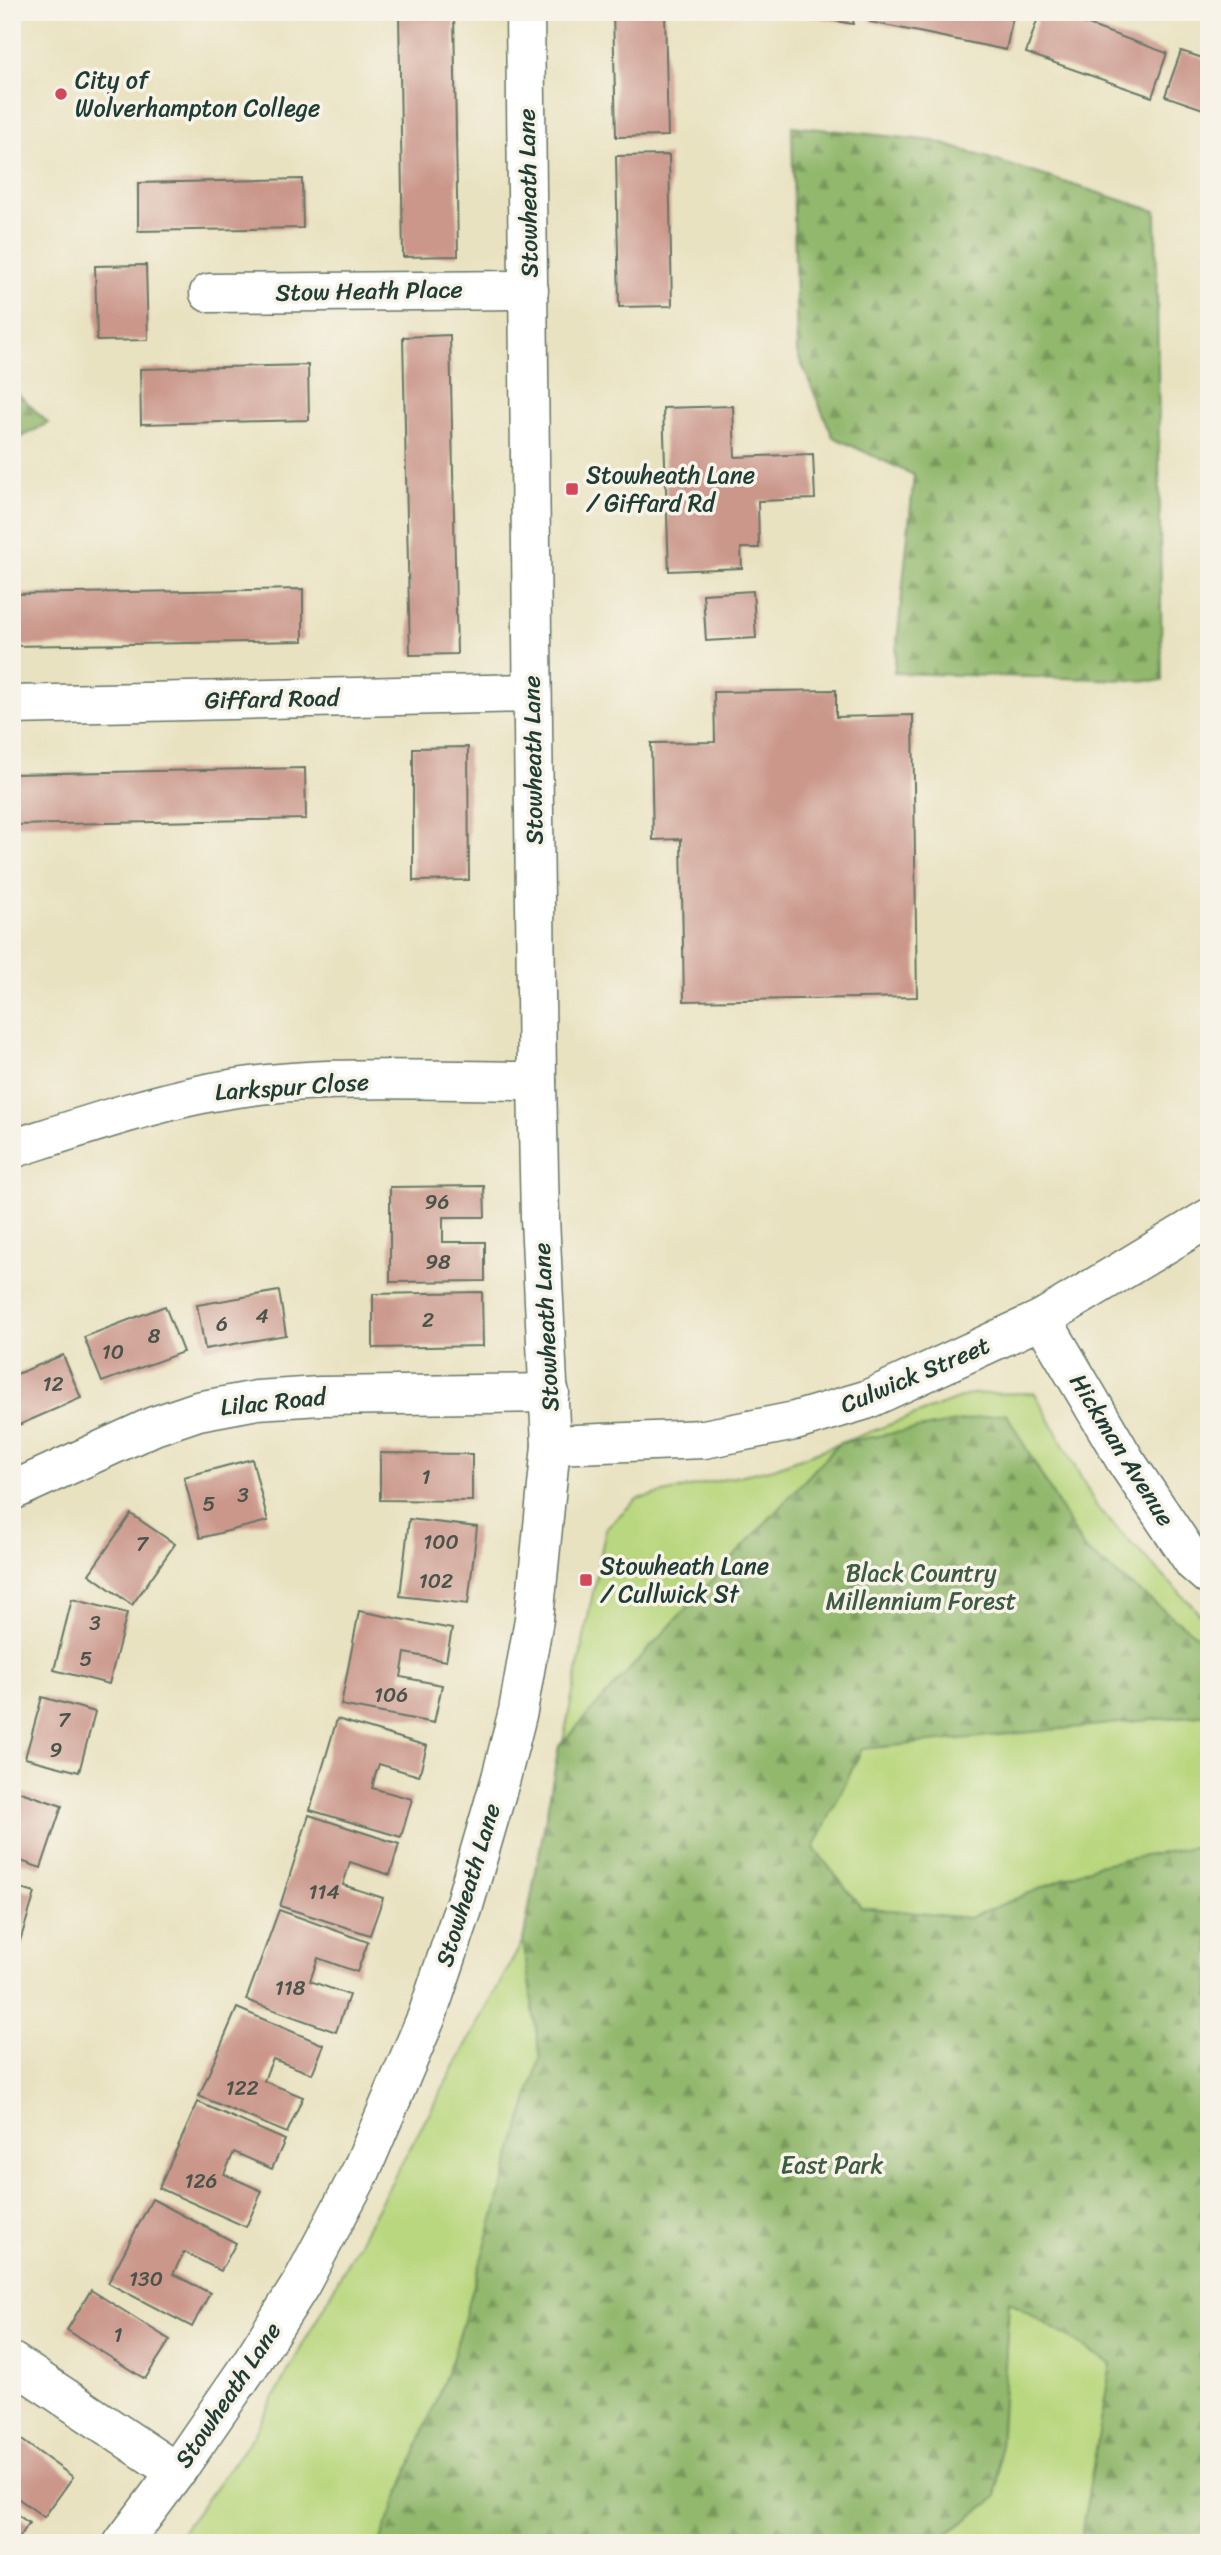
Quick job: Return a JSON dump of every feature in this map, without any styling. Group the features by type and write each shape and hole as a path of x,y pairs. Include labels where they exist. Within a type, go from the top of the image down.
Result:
{"street":[{"name":"Stowheath Lane","path":"123,2543 251,2363 301,2284 360,2171 427,2016 463,1909 518,1711 534,1619 551,1445 540,1220 537,1081 525,12"},
{"name":"Stow Heath Place","path":"209,293 529,290"},
{"name":"Giffard Road","path":"12,705 532,693"},
{"name":"Larkspur Close","path":"12,1149 207,1093 276,1084 317,1080 537,1081"},
{"name":"Culwick Street","path":"551,1445 704,1439 795,1421 866,1400 1042,1319 1209,1218"},
{"name":"Hickman Avenue","path":"1042,1319 1125,1460 1194,1563 1209,1576"},
{"name":"Lilac Road","path":"12,1491 154,1426 198,1411 257,1400 320,1396 550,1393"},
{"path":"12,2362 176,2472"}],"green space":[{"path":"792,126 934,141 1156,211 1162,681 894,673 914,475 833,437 797,353"},
{"path":"12,388 48,423 12,442"},
{"name":"East Park","path":"1035,1393 1098,1509 1209,1623 1209,2543 174,2543 253,2436 523,1941 606,1528 637,1499 774,1468 971,1394"},
{"name":"East Park","path":"1006,1413 1084,1549 1209,1645 1209,1714 862,1749 814,1848 861,1907 969,1918 1097,1865 1209,1844 1209,2543 1082,2543 1082,2529 1111,2364 1009,2301 997,2497 935,2543 380,2543 453,2357 540,2057 523,1941 559,1746 839,1443"}],"building":[{"path":"399,12 454,12 458,256 403,257"},
{"path":"613,12 665,12 668,136 616,137"},
{"path":"787,12 855,12 853,24"},
{"path":"872,12 1014,12 1006,50 870,22"},
{"path":"1040,12 1052,12 1167,53 1152,97 1026,53"},
{"path":"1181,51 1209,60 1209,111 1165,96"},
{"path":"669,155 672,306 619,307 616,156"},
{"path":"302,179 303,228 138,231 138,183"},
{"path":"146,265 148,340 97,341 95,266"},
{"path":"450,335 457,654 410,655 403,337"},
{"path":"308,365 309,420 141,424 140,369"},
{"path":"733,406 735,457 813,454 815,499 758,501 759,548 741,548 742,568 669,571 663,408"},
{"path":"303,589 303,641 12,646 12,594"},
{"path":"753,591 756,638 706,641 703,594"},
{"path":"836,690 836,717 913,715 917,997 684,1001 681,839 653,840 651,743 715,742 714,692"},
{"path":"468,747 469,880 413,881 413,748"},
{"path":"305,768 306,819 12,825 12,774"},
{"path":"484,1186 485,1217 443,1217 443,1242 485,1242 485,1281 390,1282 390,1187"},
{"path":"279,1291 286,1335 205,1349 197,1305"},
{"path":"482,1292 483,1346 373,1348 373,1294"},
{"path":"165,1306 183,1352 102,1382 84,1337"},
{"path":"63,1355 81,1398 12,1428 12,1376"},
{"path":"380,1453 472,1454 472,1501 380,1500"},
{"path":"252,1459 268,1521 200,1538 184,1477"},
{"path":"131,1514 175,1544 132,1605 89,1574"},
{"path":"409,1519 477,1527 468,1604 400,1596"},
{"path":"72,1599 127,1613 109,1684 54,1670"},
{"path":"359,1611 452,1629 446,1661 405,1653 401,1677 442,1685 434,1723 341,1705"},
{"path":"42,1697 95,1712 79,1772 25,1758"},
{"path":"337,1719 427,1746 419,1776 379,1764 375,1776 372,1788 412,1799 401,1837 310,1810"},
{"path":"12,1789 62,1806 41,1868 12,1858"},
{"path":"309,1815 399,1844 390,1875 350,1862 343,1885 383,1898 370,1935 280,1906"},
{"path":"12,1886 35,1893 19,1944 12,1942"},
{"path":"279,1910 368,1942 357,1972 318,1958 310,1981 349,1995 336,2032 246,2000"},
{"path":"237,2008 324,2045 312,2074 273,2059 268,2070 264,2081 303,2097 287,2133 199,2096"},
{"path":"198,2102 285,2140 272,2169 234,2152 224,2174 262,2191 246,2227 159,2188"},
{"path":"152,2199 236,2243 221,2271 184,2252 173,2274 210,2293 192,2327 108,2283"},
{"path":"91,2290 170,2340 145,2379 67,2330"},
{"path":"12,2433 73,2477 44,2517 12,2494"},
{"path":"12,2511 29,2523 16,2543 12,2543"}],"place":[{"name":"City of Wolverhampton College","path":"61,94"},
{"name":"Stowheath Lane / Giffard Rd","path":"572,489"},
{"name":"Stowheath Lane / Cullwick St","path":"586,1580"}],"park label":[{"name":"Black Country Millennium Forest","path":"921,1587"}]}
